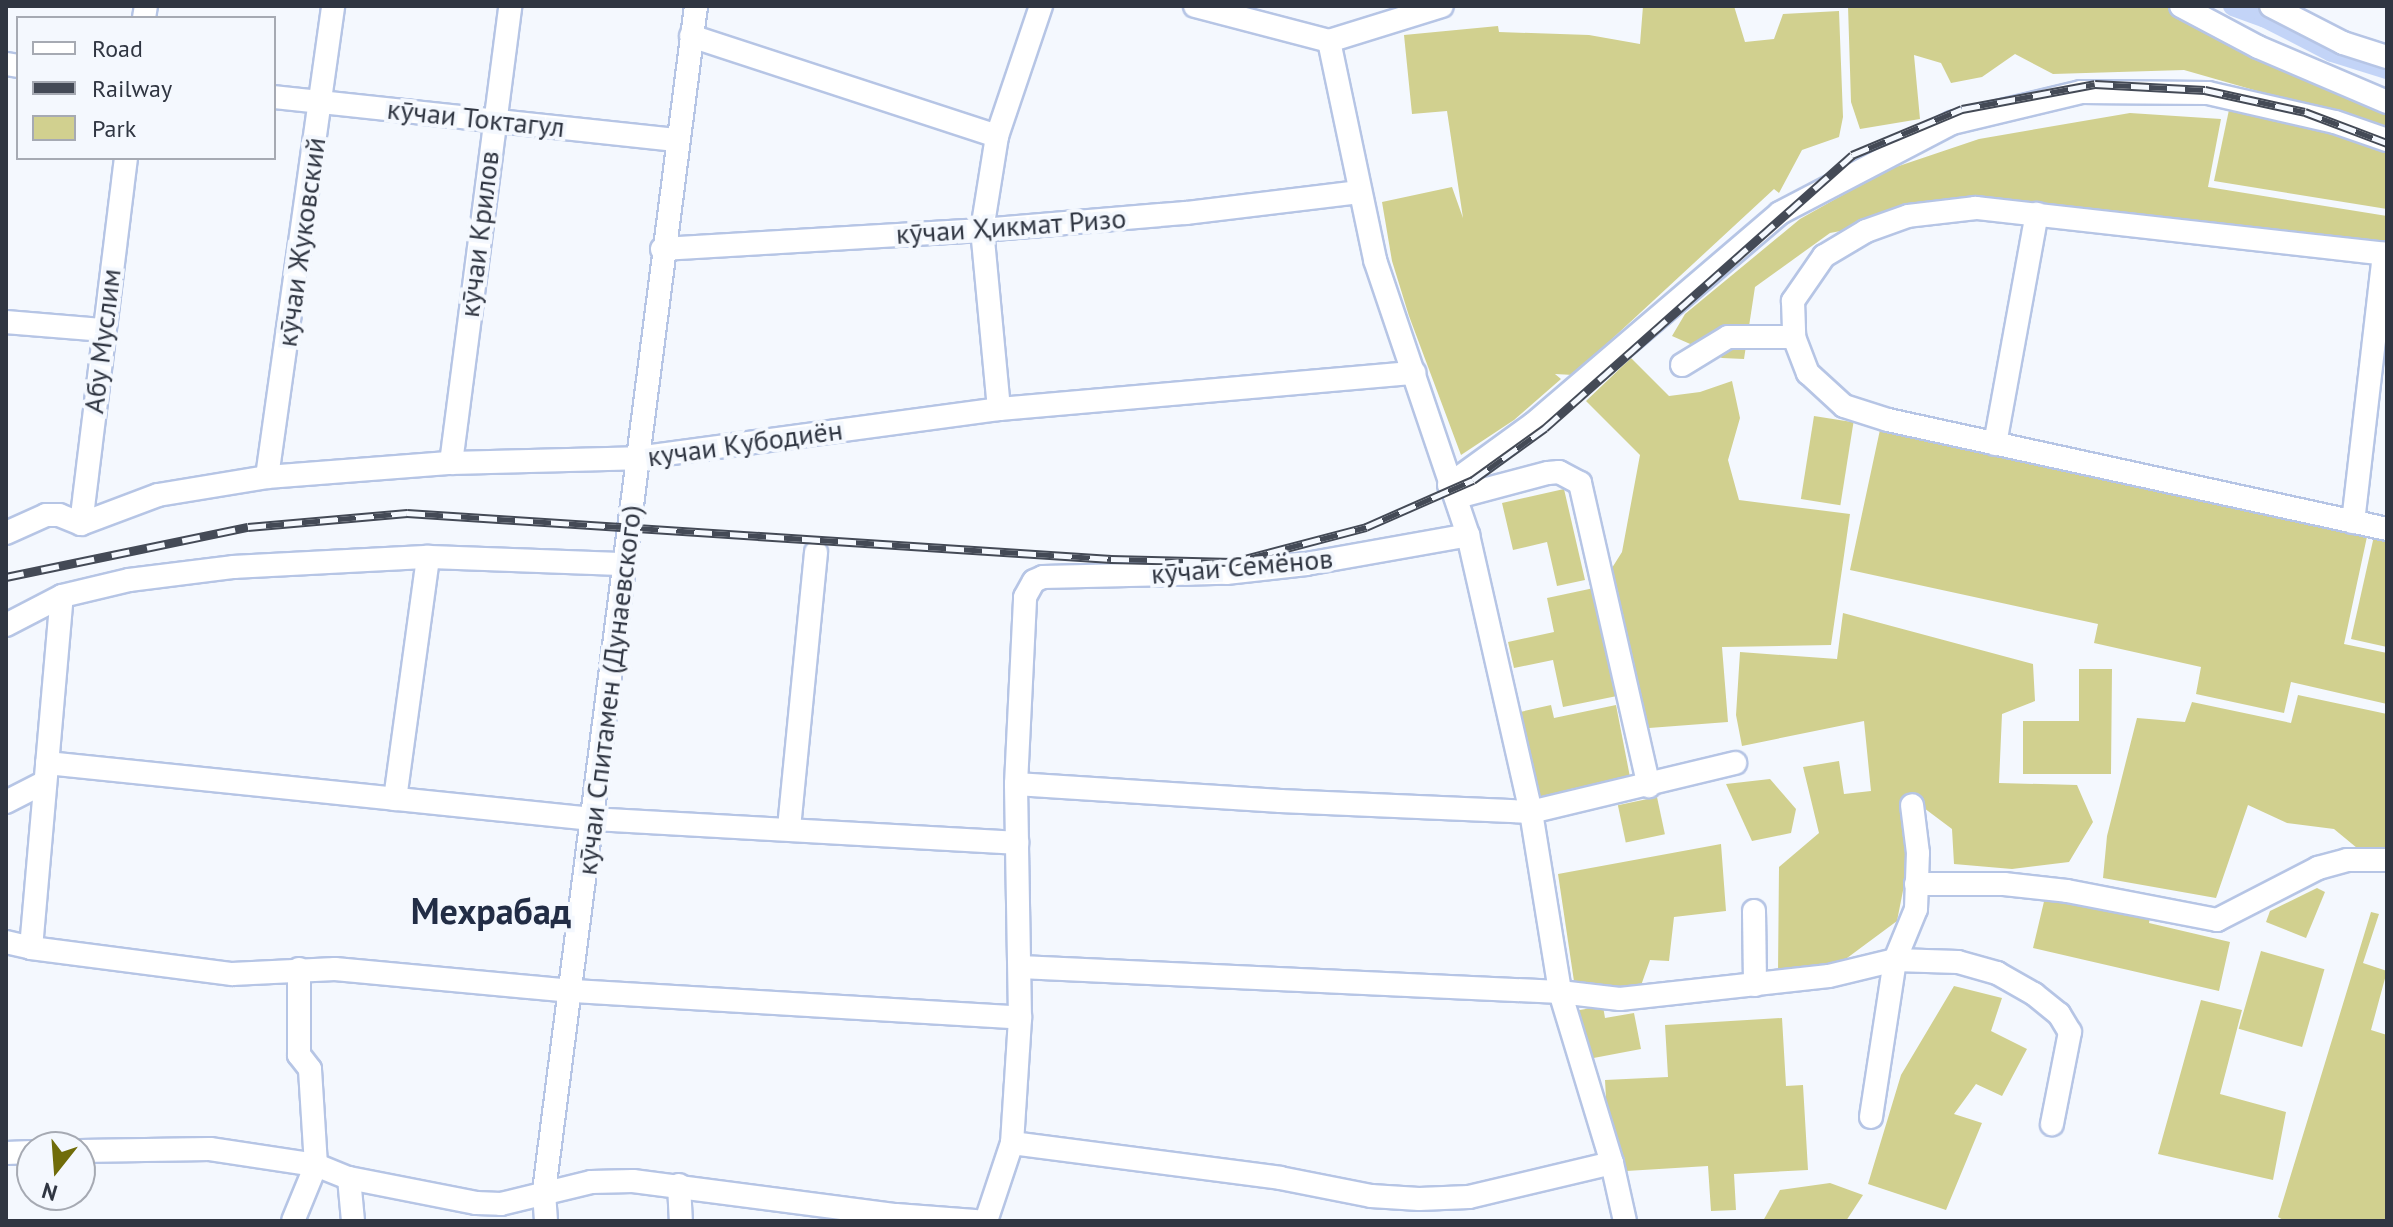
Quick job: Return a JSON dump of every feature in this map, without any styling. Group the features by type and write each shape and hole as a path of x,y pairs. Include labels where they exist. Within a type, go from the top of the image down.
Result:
{"street":[{"name":"кӯчаи Жуковский","path":"267,477 333,6"},
{"name":"кӯчаи Крилов","path":"451,463 510,6"},
{"name":"кӯчаи Спитамен (Дунаевского)","path":"546,1221 544,1191 572,991 623,564 631,525 662,249 696,6"},
{"path":"999,409 982,230 997,136 1041,6"},
{"path":"1195,6 1329,41 1442,6"},
{"path":"2181,6 2258,47 2387,102"},
{"path":"2271,6 2343,43 2387,57"},
{"path":"691,36 997,136"},
{"path":"1329,41 1375,260 1468,535 1531,812 1560,992 1612,1163 1625,1221"},
{"path":"1453,491 1780,213 1952,123 2081,92 2208,93 2335,122 2387,140"},
{"name":"кӯчаи Токтагул","path":"276,97 677,140"},
{"name":"Абу Муслим","path":"81,524 126,160"},
{"name":"кӯчаи Ҳикмат Ризо","path":"662,249 982,230 1186,213 1359,192"},
{"path":"2353,522 2386,254 1976,208 1908,216 1866,231 1824,256 1793,301 1794,337 1808,373 1844,406 1888,420 1995,444 2353,522 2387,529"},
{"path":"1995,444 2037,214"},
{"path":"6,322 103,330"},
{"path":"1682,365 1728,337 1794,337"},
{"name":"кучаи Кубодиён","path":"81,524 158,495 267,477 451,463 637,458 999,409 1414,373"},
{"path":"1453,491 1559,472 1580,483 1649,786"},
{"path":"6,533 46,515 59,515 81,524"},
{"name":"кӯчаи Семёнов","path":"1016,784 1025,597 1028,587 1043,577 1226,573 1306,564 1468,535"},
{"path":"789,828 816,552"},
{"path":"6,625 62,596 182,572 428,557 623,564"},
{"path":"395,799 428,557"},
{"path":"31,948 62,596"},
{"path":"986,1221 1012,1143 1020,1018 1016,784 1280,801 1531,812 1735,763"},
{"path":"6,802 46,772 395,799 592,819 1017,843"},
{"path":"1871,1117 1895,960 1916,909 1918,853 1912,805"},
{"path":"1916,884 2004,884 2067,891 2217,920 2318,868 2347,860 2387,860"},
{"path":"1754,911 1755,985"},
{"path":"6,942 31,948 232,974 299,969 572,991 1020,1018"},
{"path":"1020,967 1560,992 1620,999 1829,976 1895,960 1958,962 1997,973 2059,1014 2070,1032 2052,1124"},
{"path":"293,1221 316,1165 310,1069 299,1055 299,969"},
{"path":"1012,1143 1280,1178 1371,1196 1419,1199 1469,1197 1612,1163"},
{"path":"96,1151 210,1149 316,1165 349,1178 476,1203 501,1204 544,1191 611,1180 679,1185 896,1218 975,1221"},
{"path":"349,1178 353,1221"},
{"path":"679,1185 681,1221"}],"green space":[{"path":"1643,6 1734,6 1745,42 1774,39 1783,14 1839,11 1843,117 1839,137 1802,150 1779,193 1774,189 1573,375 1555,374 1561,379 1514,420 1461,455 1409,316 1392,261 1382,202 1452,187 1463,218 1447,111 1412,114 1404,35 1498,26 1499,32 1589,35 1640,44"},
{"path":"1848,6 2172,6 2387,107 2387,128 2184,70 2053,74 2015,54 1982,77 1951,83 1941,63 1914,55 1920,119 1860,129 1851,102"},
{"path":"2230,105 2302,121 2387,148 2387,209 2214,181"},
{"path":"2130,113 2221,119 2208,187 2387,216 2387,245 1998,201 1830,233 1755,287 1744,359 1722,358 1672,336 1685,314 1800,219 1887,170 1979,139"},
{"path":"1631,358 1669,396 1700,392 1732,381 1740,418 1728,460 1739,500 1850,514 1831,645 1722,647 1728,722 1649,728 1605,579 1622,552 1640,455 1586,401"},
{"path":"1814,416 1854,422 1840,505 1801,499"},
{"path":"1881,425 2368,532 2344,644 2387,653 2387,704 2291,682 2284,713 2196,694 2201,667 2094,643 2098,624 1850,570"},
{"path":"1564,489 1585,580 1557,586 1547,542 1513,550 1502,503"},
{"path":"2374,536 2387,540 2387,647 2351,639"},
{"path":"1594,588 1617,696 1563,707 1553,660 1514,668 1508,642 1554,632 1547,598"},
{"path":"1843,613 2033,664 2035,701 2002,714 1999,783 2077,785 2093,822 2069,862 2012,869 1954,864 1952,829 1920,805 1897,921 1843,961 1778,971 1779,867 1819,833 1803,767 1839,761 1844,794 1871,791 1864,721 1742,746 1736,715 1740,652 1837,659"},
{"path":"2079,669 2112,669 2111,774 2023,774 2023,721 2079,721"},
{"path":"2298,695 2387,714 2387,852 2357,848 2334,829 2287,823 2248,805 2216,898 2103,878 2107,836 2137,718 2185,722 2192,702 2291,723"},
{"path":"1551,705 1554,718 1616,705 1630,777 1571,789 1572,797 1538,803 1520,712"},
{"path":"1770,779 1796,809 1791,833 1752,841 1726,784"},
{"path":"1657,797 1665,834 1626,842 1618,805"},
{"path":"1721,844 1726,911 1674,917 1669,961 1650,960 1638,994 1575,988 1558,874"},
{"path":"2317,888 2325,892 2306,938 2266,922 2270,911"},
{"path":"2046,893 2150,917 2149,923 2230,942 2219,991 2033,948"},
{"path":"2371,912 2379,914 2363,963 2387,971 2371,1030 2387,1035 2387,1221 2285,1221 2278,1217"},
{"path":"2261,951 2324,969 2302,1047 2239,1029"},
{"path":"1954,986 2002,998 1991,1031 2027,1049 2002,1096 1976,1084 1954,1114 1982,1123 1946,1210 1868,1184 1901,1075"},
{"path":"2201,1000 2242,1010 2220,1094 2286,1112 2273,1180 2158,1154"},
{"path":"1603,1006 1605,1018 1634,1013 1641,1049 1583,1060 1574,1011"},
{"path":"1782,1018 1786,1086 1803,1085 1808,1170 1734,1174 1736,1210 1711,1211 1708,1166 1610,1172 1605,1080 1668,1077 1665,1025"},
{"path":"1830,1183 1863,1195 1846,1221 1763,1221 1780,1190"}],"waterway":[{"path":"2233,6 2264,17 2332,52 2387,69"}],"railway":[{"path":"6,577 248,527 407,513 1111,559 1233,562 1366,527 1473,480 1545,428 1852,155 1962,109 2095,84 2205,90 2305,112 2387,143"}],"district":[{"name":"Мехрабад","path":"491,911"}]}
